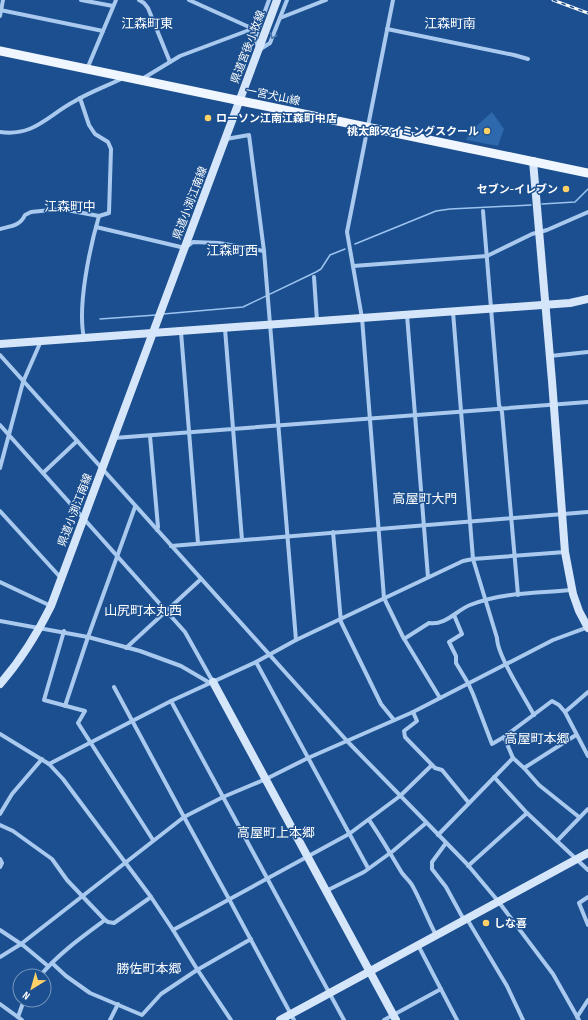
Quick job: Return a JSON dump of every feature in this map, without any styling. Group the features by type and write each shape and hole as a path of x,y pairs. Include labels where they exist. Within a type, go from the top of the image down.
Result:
{"main road":[{"name":"一宮犬山線","path":"0,51 588,173"}],"street":[{"path":"0,16 4,0"},
{"path":"81,0 113,6"},
{"path":"87,70 116,0"},
{"path":"139,0 148,8 170,62"},
{"path":"189,0 258,31"},
{"path":"269,0 255,38 260,50 270,43 287,0"},
{"name":"県道宮後小牧線","path":"239,101 260,50 277,0"},
{"path":"280,18 326,0"},
{"path":"393,0 347,232 362,318 384,598 404,639 440,698"},
{"path":"1,10 103,31"},
{"path":"140,80 180,56 252,29"},
{"path":"388,29 528,59"},
{"path":"0,132 6,133 26,131 43,123 63,107 125,78"},
{"path":"0,229 16,225 25,215 31,212 61,209 99,216 109,213 111,149 108,142 95,134 89,125 80,98"},
{"name":"県道小渕江南線","path":"0,684 21,658 51,606 239,101"},
{"path":"226,139 249,135 264,251 271,325 296,640"},
{"path":"0,957 21,944 184,818 308,758 348,742 413,712 553,640 588,628 579,611 572,590 565,552 533,161"},
{"path":"483,211 518,595"},
{"path":"353,266 487,256 532,234 547,230 587,214"},
{"path":"84,338 82,327 86,278 99,216"},
{"path":"96,227 185,248 194,242 218,243 264,251"},
{"path":"314,277 317,321"},
{"path":"0,344 453,312 570,303 588,299"},
{"path":"453,312 473,558 498,638 497,642 506,664 534,714"},
{"path":"407,315 428,577"},
{"path":"225,329 242,540"},
{"path":"181,332 198,543"},
{"path":"0,468 23,382 41,341"},
{"path":"550,356 588,352"},
{"path":"0,355 103,469 135,507 348,742 468,866 498,901 552,974 577,1019"},
{"path":"114,438 588,402"},
{"path":"0,425 185,632 395,1017"},
{"path":"150,436 158,527 157,530"},
{"path":"43,473 77,441"},
{"path":"65,706 135,507"},
{"path":"0,511 61,578"},
{"path":"171,546 588,512"},
{"path":"333,532 341,622 381,704 394,720"},
{"path":"49,764 171,701 256,662 296,640 463,561 473,558 565,552"},
{"path":"126,648 201,579"},
{"path":"0,582 51,606"},
{"path":"404,639 429,623 436,624 454,615 460,610 485,600 572,590"},
{"path":"454,615 462,634 449,642 456,656 456,663 468,683 492,744 504,737 552,701 559,705 565,712 588,756"},
{"path":"0,621 64,631 88,637 164,659 211,682"},
{"path":"64,631 44,700 85,711 78,723 154,840"},
{"path":"256,662 368,868"},
{"path":"114,688 292,1017"},
{"path":"565,712 588,692"},
{"path":"171,701 344,1020"},
{"path":"413,712 417,721 404,731 405,737 432,765 437,769 442,770 469,803"},
{"path":"0,734 49,764 62,779 151,897 197,970 231,1020"},
{"path":"524,768 576,735"},
{"path":"504,737 513,758 539,785 579,817"},
{"path":"438,835 513,758"},
{"path":"0,814 12,794 42,760"},
{"path":"173,930 349,834 400,796 432,765"},
{"path":"494,777 527,814 577,858 588,870"},
{"path":"557,841 588,809"},
{"path":"468,866 527,814"},
{"path":"369,820 403,874 410,882 424,907 426,915 436,936"},
{"path":"326,891 368,868 426,823"},
{"path":"0,825 13,831 52,859 67,880 108,922 114,923 151,897"},
{"path":"446,844 432,862 432,869 446,887 507,986 523,1020"},
{"path":"280,1020 292,1017 330,993 588,852"},
{"path":"0,860 2,863 0,867"},
{"path":"588,897 579,903 588,924"},
{"path":"47,968 67,948 105,920"},
{"path":"0,930 90,993 142,1015 161,994 197,970 251,939"},
{"path":"418,945 458,1020"},
{"path":"384,1020 395,1017 441,989"},
{"path":"577,1019 588,1000"},
{"path":"0,1004 22,1020"},
{"path":"110,1020 118,1004"},
{"path":"18,1017 21,1008"}],"shaded area":[{"name":"桃太郎スイミングスクール","path":"492,112 504,129 498,146 466,140 469,133"}],"waterway":[{"path":"542,204 575,202 588,189"},
{"path":"355,244 436,211 531,205"},
{"path":"163,314 243,307 316,272 321,269 330,255 345,249"},
{"path":"100,319 156,315"}],"railway":[{"path":"553,0 588,13"}],"place":[{"name":"ローソン江南江森町中店","path":"208,118"},
{"name":"桃太郎スイミングスクール","path":"487,131"},
{"name":"セブン-イレブン","path":"566,189"},
{"name":"しな喜","path":"486,923"}],"district":[{"name":"江森町東","path":"147,24"},
{"name":"江森町南","path":"450,24"},
{"name":"江森町中","path":"70,207"},
{"name":"江森町西","path":"232,251"},
{"name":"高屋町大門","path":"425,499"},
{"name":"山尻町本丸西","path":"143,611"},
{"name":"高屋町本郷","path":"537,739"},
{"name":"高屋町上本郷","path":"276,833"},
{"name":"勝佐町本郷","path":"149,969"}]}
